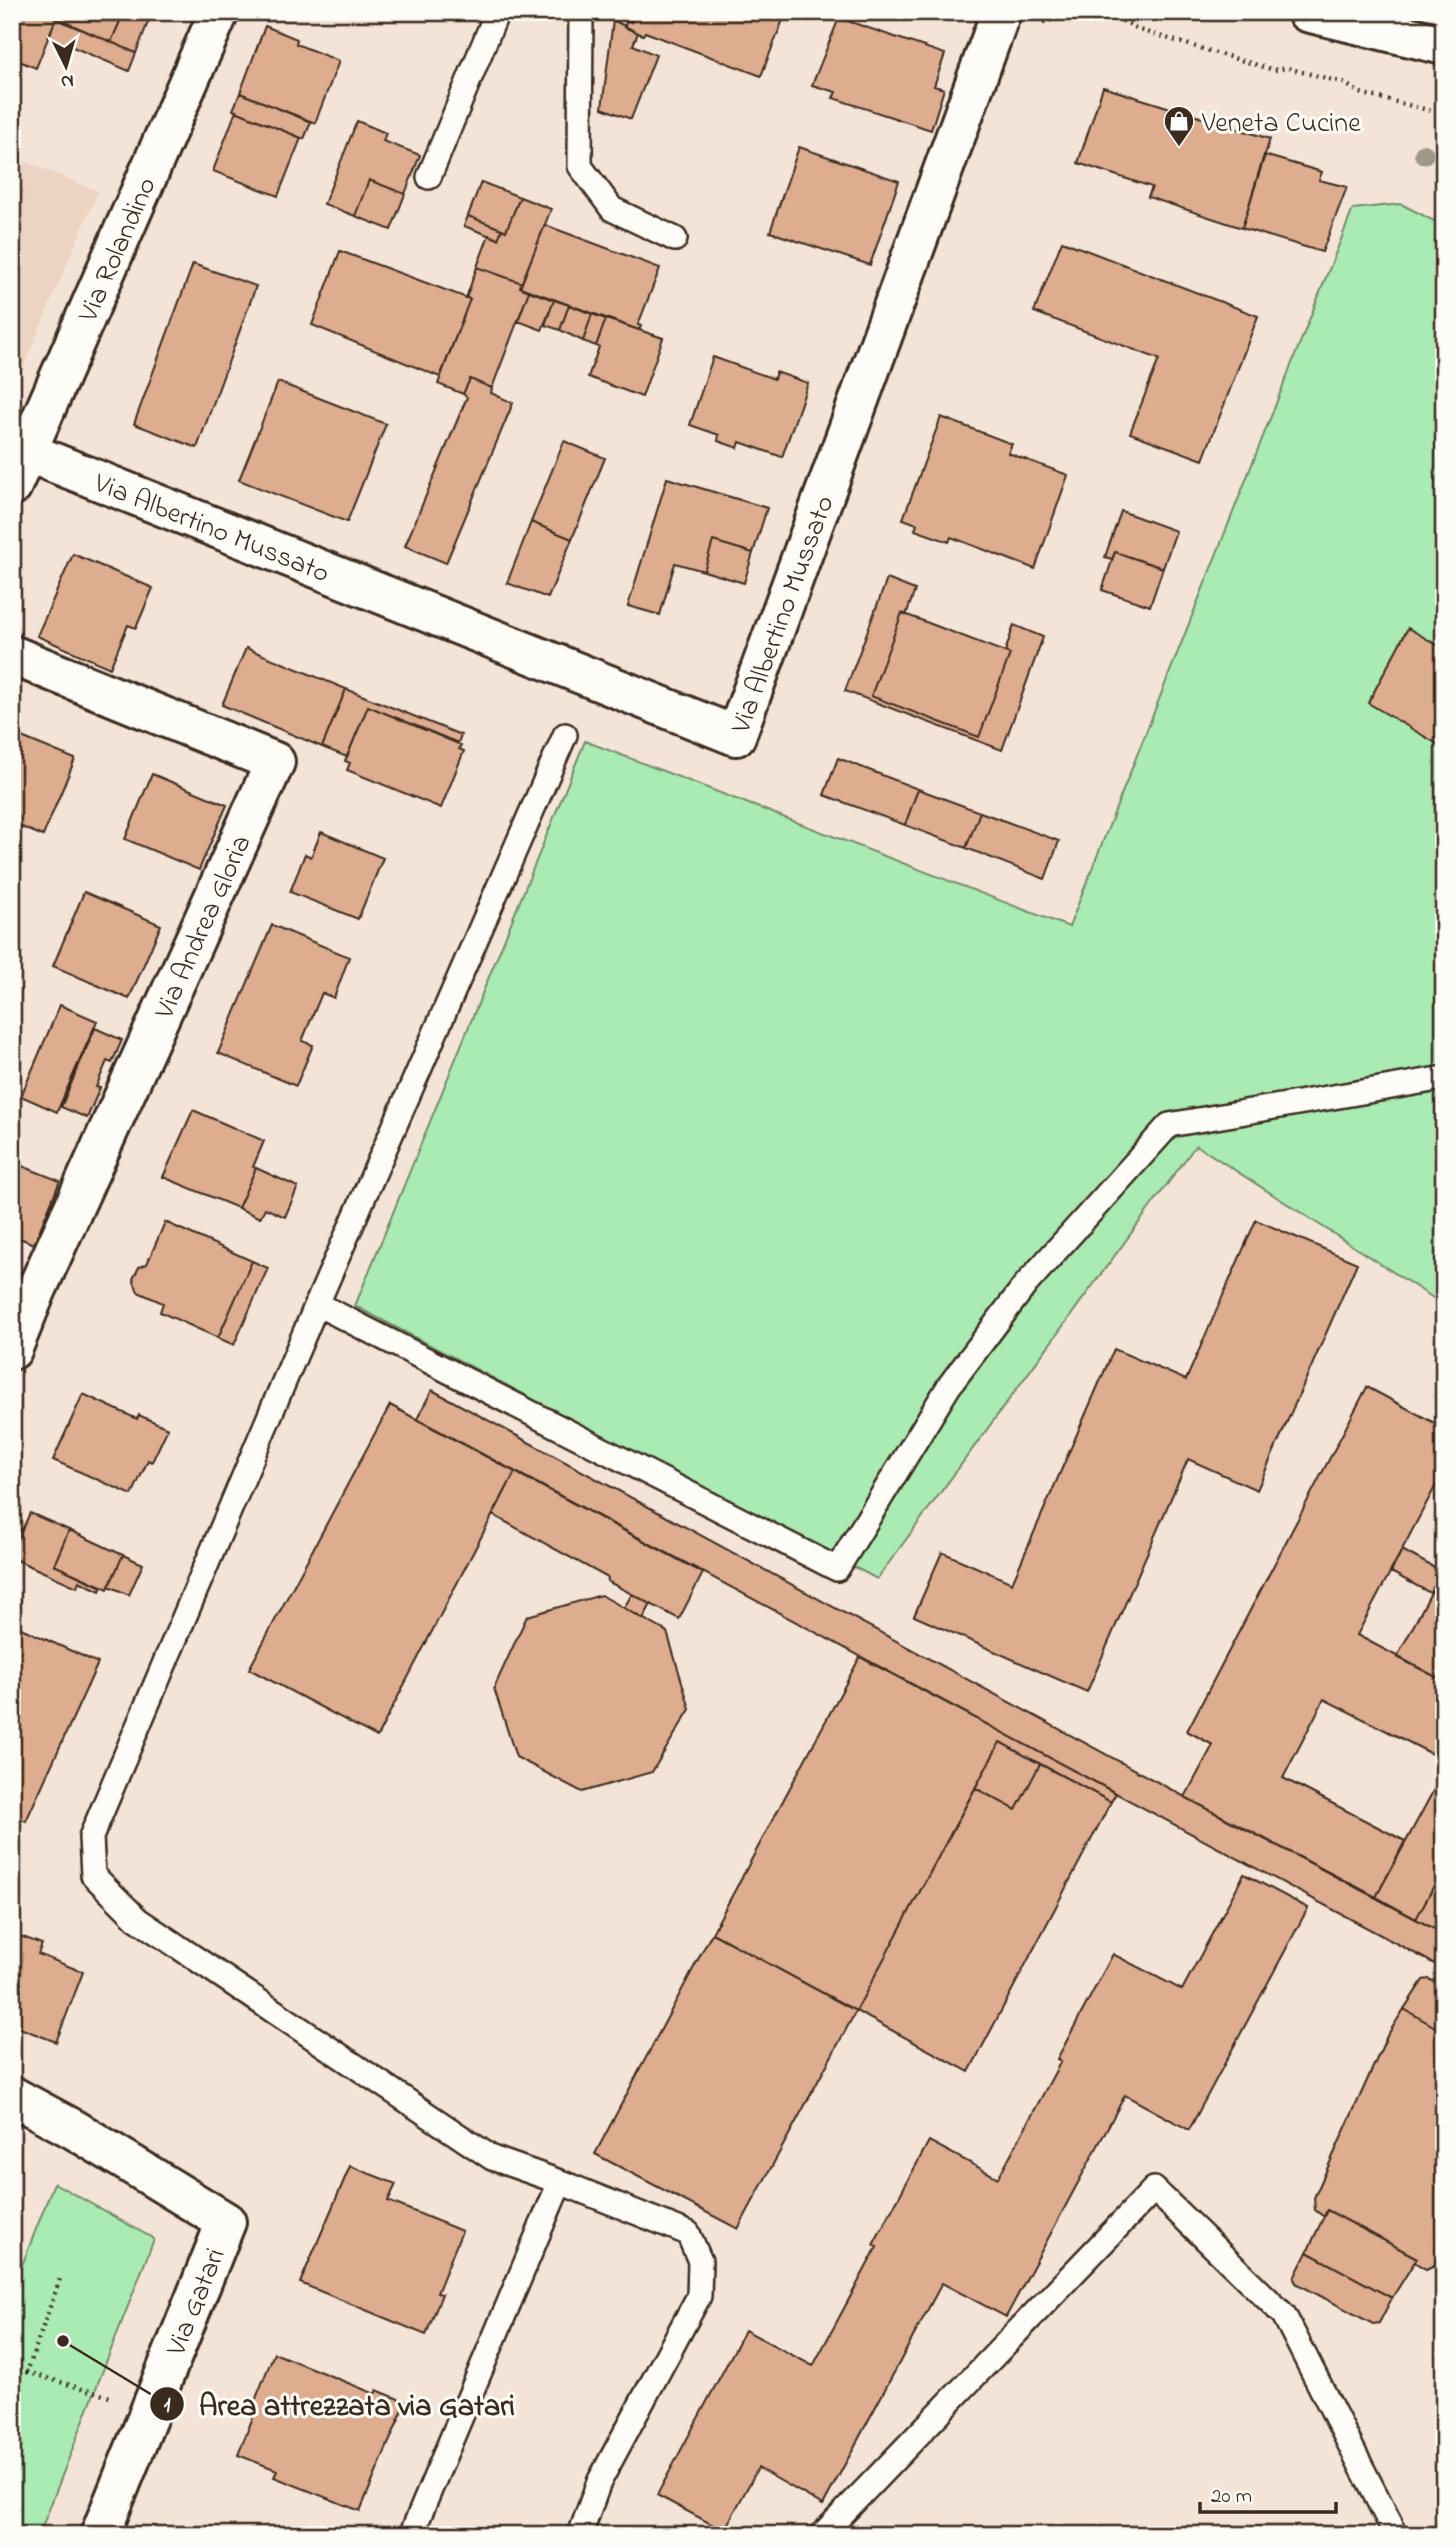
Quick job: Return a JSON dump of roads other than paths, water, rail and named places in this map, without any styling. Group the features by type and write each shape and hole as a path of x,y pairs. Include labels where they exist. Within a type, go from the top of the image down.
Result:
{"street":[{"name":"Via Rolandino","path":"20,469 219,12"},
{"name":"Via Albertino Mussato","path":"20,469 736,736 1000,12"},
{"path":"1307,12 1444,45"},
{"name":"Via Andrea Gloria","path":"12,656 275,762 24,1286 12,1350"},
{"name":"Via Gatari","path":"12,2096 75,2130 226,2222 100,2535"}],"lane":[{"path":"429,177 498,12"},
{"path":"581,12 580,166 612,209 676,239"},
{"path":"565,735 317,1304 91,1838 93,1875 137,1919 492,2158 688,2233 700,2261 699,2295 599,2482 580,2535"},
{"path":"317,1304 837,1569 949,1386 1026,1284 1169,1125 1444,1077"},
{"path":"411,2535 560,2182"},
{"path":"821,2535 1154,2189 1284,2315 1395,2535"}],"place":[{"name":"Veneta Cucine","path":"1179,148"},
{"name":"Area attrezzata via Gatari","path":"63,2341"}]}
